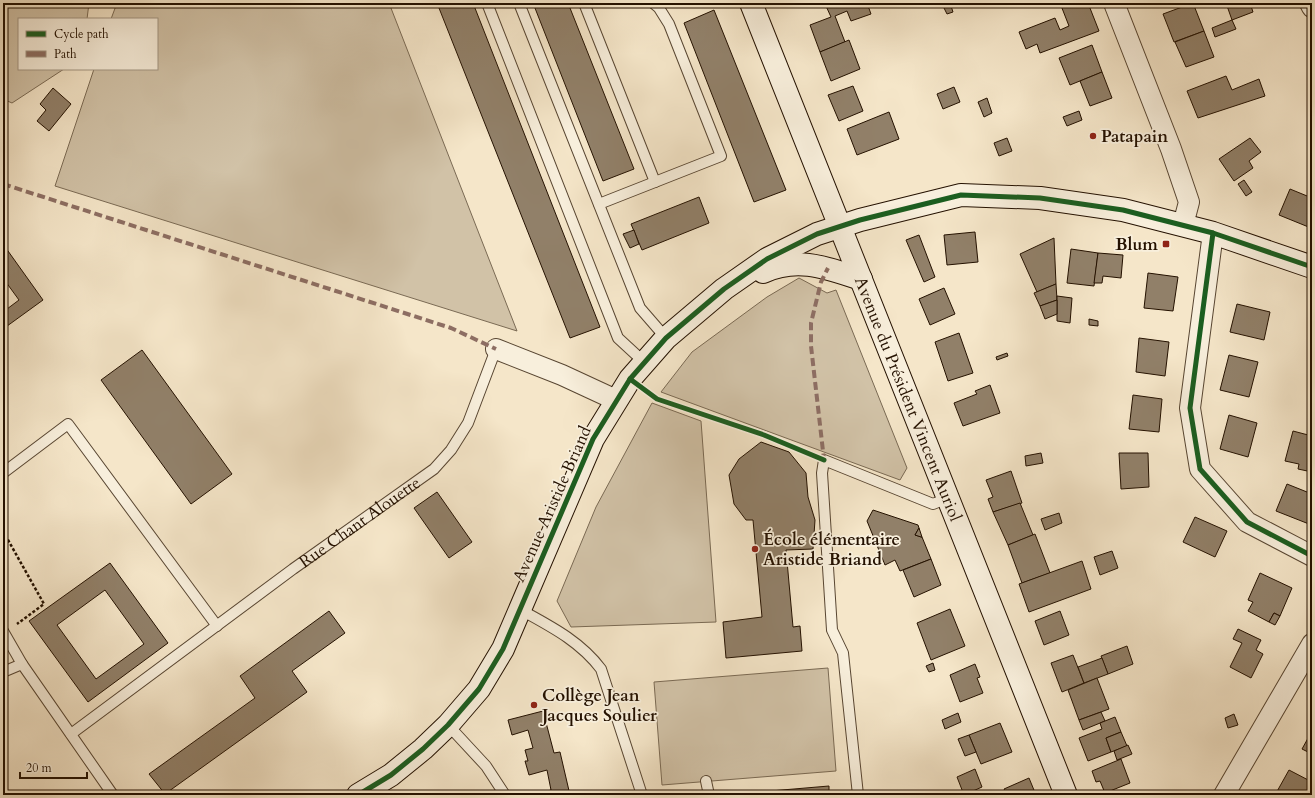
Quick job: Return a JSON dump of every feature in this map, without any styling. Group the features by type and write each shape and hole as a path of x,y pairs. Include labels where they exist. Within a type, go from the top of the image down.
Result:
{"main road":[{"name":"Avenue du Président Vincent Auriol","path":"751,3 1066,795"},
{"name":"Avenue Aristide Briand","path":"358,795 391,775 423,749 448,725 479,688 503,649 521,610 593,439 616,400 644,362 666,338 724,289 767,260 817,234 899,209 961,195 1047,199 1123,210 1213,233 1312,267"},
{"path":"724,289 768,269 790,264 811,264 861,279"}],"street":[{"path":"1114,3 1171,149 1189,202 1183,225"},
{"path":"1310,3 1312,7"},
{"path":"1213,233 1190,408 1200,469 1247,522 1312,556"},
{"name":"Rue Chant Alouette","path":"496,348 562,375 616,400"},
{"path":"1224,795 1312,644"}],"lane":[{"path":"487,3 618,338 644,362"},
{"path":"519,3 640,308 666,338"},
{"path":"584,3 655,182"},
{"path":"599,204 721,156 669,24 659,8 653,3"},
{"name":"Rue Chant Alouette","path":"71,734 216,626 434,469 452,450 468,423 496,348"},
{"path":"3,473 68,424 216,626"},
{"path":"858,795 844,653 832,630 822,473 824,460 933,504 948,498"},
{"path":"521,610 566,635 591,656 600,669 642,795"},
{"path":"4,632 22,664 113,795"},
{"path":"3,672 22,664"},
{"path":"448,725 486,766 505,795"},
{"path":"706,781 710,795"}],"path":[{"path":"3,531 44,604 4,632"}],"shaded area":[{"path":"3,3 89,3 87,18 18,18 18,70 62,70 12,103 3,99"},
{"path":"117,3 389,3 517,331 55,186 94,70 158,70 158,18 111,18"},
{"path":"799,278 827,293 836,290 907,468 900,480 661,392 692,352 767,297"},
{"path":"652,403 701,421 716,622 571,627 557,601 596,507"},
{"path":"828,668 836,771 662,785 654,682"}],"building":[{"path":"437,3 473,3 600,327 570,338"},
{"path":"533,3 568,3 634,169 603,181"},
{"path":"833,3 867,3 871,14 851,21 847,11 835,16 845,42 820,52 810,25 831,17 826,6"},
{"path":"950,3 953,12 947,14 943,6"},
{"path":"1060,3 1088,3 1099,31 1040,53 1037,44 1026,49 1019,32 1055,18 1060,30 1069,26"},
{"path":"1193,3 1204,31 1174,42 1163,14"},
{"path":"1226,3 1250,3 1253,12 1232,20"},
{"path":"714,10 786,190 754,202 684,23"},
{"path":"1232,20 1236,29 1215,37 1212,28"},
{"path":"1204,31 1214,57 1186,67 1175,42"},
{"path":"849,40 860,69 831,81 820,52"},
{"path":"1092,45 1102,72 1070,85 1059,58"},
{"path":"1102,72 1112,98 1090,106 1080,81"},
{"path":"1226,76 1232,90 1259,79 1265,96 1198,118 1187,91"},
{"path":"853,86 863,111 839,121 828,95"},
{"path":"954,87 960,102 943,109 937,94"},
{"path":"53,88 71,104 49,131 37,121 46,110 40,104"},
{"path":"987,98 992,113 984,117 978,102"},
{"path":"1079,111 1082,120 1067,126 1063,117"},
{"path":"889,112 899,139 857,155 847,129"},
{"path":"1007,138 1012,151 999,156 994,143"},
{"path":"1250,138 1261,152 1249,161 1253,168 1234,181 1219,159"},
{"path":"1244,180 1252,192 1246,196 1238,184"},
{"path":"1290,189 1312,198 1311,228 1279,215"},
{"path":"699,197 709,223 642,250 631,224"},
{"path":"634,230 639,244 630,248 623,234"},
{"path":"975,232 978,262 947,265 944,235"},
{"path":"919,235 935,277 924,282 906,240"},
{"path":"1054,238 1056,284 1037,292 1020,254"},
{"path":"3,244 43,300 3,329 3,312 19,300 3,278"},
{"path":"1071,249 1098,253 1094,286 1067,283"},
{"path":"1098,253 1123,255 1121,278 1103,276 1102,283 1094,283"},
{"path":"1148,273 1178,277 1173,311 1144,308"},
{"path":"1056,284 1057,300 1040,306 1034,293"},
{"path":"944,288 955,314 930,325 919,299"},
{"path":"1057,296 1072,298 1070,323 1057,321"},
{"path":"1057,300 1057,314 1045,319 1040,306"},
{"path":"1237,304 1270,312 1264,340 1230,332"},
{"path":"1089,319 1098,321 1098,326 1089,325"},
{"path":"959,333 973,373 948,381 935,342"},
{"path":"1139,338 1169,342 1165,376 1136,372"},
{"path":"142,350 232,474 191,504 101,380"},
{"path":"1007,353 1008,356 997,360 996,357"},
{"path":"1229,355 1258,362 1249,397 1220,390"},
{"path":"990,385 1000,413 963,426 954,403 977,394 975,391"},
{"path":"1133,395 1162,399 1159,432 1129,429"},
{"path":"1229,415 1257,423 1248,457 1220,449"},
{"path":"1293,431 1312,436 1312,472 1298,469 1299,464 1285,461"},
{"path":"761,442 789,452 806,473 808,497 815,520 813,549 786,550 793,627 800,626 802,651 726,658 723,622 762,617 753,520 746,520 734,504 729,475 739,459"},
{"path":"1041,453 1043,463 1026,466 1025,456"},
{"path":"1119,453 1148,453 1149,487 1121,489"},
{"path":"1011,471 1022,503 993,512 988,499 993,497 986,480"},
{"path":"1287,484 1312,494 1312,515 1309,524 1276,511"},
{"path":"437,492 472,542 449,558 414,508"},
{"path":"1020,503 1033,535 1008,545 993,512"},
{"path":"873,510 918,525 919,528 915,535 922,537 931,559 900,571 895,560 885,565 867,521"},
{"path":"1059,513 1062,523 1045,530 1041,519"},
{"path":"1195,517 1227,531 1215,557 1183,542"},
{"path":"919,528 922,537 915,535"},
{"path":"1035,534 1050,573 1022,583 1008,545"},
{"path":"1112,551 1118,568 1100,575 1094,557"},
{"path":"931,559 941,585 914,597 903,570"},
{"path":"1082,561 1091,589 1029,612 1019,584"},
{"path":"110,563 168,643 88,702 29,621","holes":["105,590 144,644 96,679 57,625"]},
{"path":"1260,573 1292,588 1280,616 1274,613 1269,622 1248,611 1253,602 1248,600"},
{"path":"950,609 965,646 931,660 917,623"},
{"path":"329,611 345,633 292,671 307,692 165,794 149,774 255,698 240,676"},
{"path":"1060,611 1069,635 1044,645 1035,621"},
{"path":"1274,613 1280,616 1275,625 1269,622"},
{"path":"1238,629 1261,640 1256,650 1263,654 1251,678 1230,667 1242,643 1233,639"},
{"path":"1127,646 1133,664 1108,674 1101,656"},
{"path":"1073,655 1084,683 1062,692 1051,663"},
{"path":"1102,658 1108,674 1084,683 1078,667"},
{"path":"933,663 935,670 929,672 926,666"},
{"path":"975,664 980,677 977,678 983,693 960,702 950,675"},
{"path":"1097,678 1109,709 1079,720 1068,690"},
{"path":"543,711 554,753 560,752 570,795 545,795 544,792 551,790 547,770 529,775 525,761 528,761 525,750 533,748 528,730 512,735 508,720"},
{"path":"1101,712 1105,721 1083,730 1079,720"},
{"path":"958,713 961,722 945,729 942,720"},
{"path":"1234,714 1238,725 1228,728 1225,718"},
{"path":"1115,717 1121,732 1106,738 1111,752 1088,761 1079,738 1102,729 1100,723"},
{"path":"1000,723 1012,752 981,764 969,735"},
{"path":"1312,731 1312,754 1302,749"},
{"path":"1121,732 1127,746 1111,752 1106,738"},
{"path":"969,735 976,752 965,756 958,739"},
{"path":"1128,745 1132,754 1117,760 1114,751"},
{"path":"1121,759 1130,783 1105,793 1100,781 1096,782 1092,771"},
{"path":"975,769 982,787 964,795 957,777"},
{"path":"1289,770 1312,782 1312,789 1309,795 1275,795"},
{"path":"1029,778 1036,795 1007,795 1004,789"},
{"path":"829,786 829,795 747,795 747,793"}],"marked path":[{"path":"3,184 451,328 496,349"},
{"path":"823,459 824,460 811,346 811,323 821,282 828,268"}],"cycle path":[{"path":"358,795 391,775 423,749 448,725 479,689 503,649 593,439 630,379 666,338 724,289 767,259 817,234 860,220 961,195 1040,198 1123,210 1213,233 1312,267"},
{"path":"1213,233 1190,408 1200,469 1247,522 1312,556"},
{"path":"630,379 657,399 764,435 824,460"}],"place":[{"name":"Patapain","path":"1093,136"},
{"name":"Blum","path":"1166,244"},
{"name":"École élémentaire Aristide Briand","path":"755,549"},
{"name":"Collège Jean Jacques Soulier","path":"534,705"}]}
